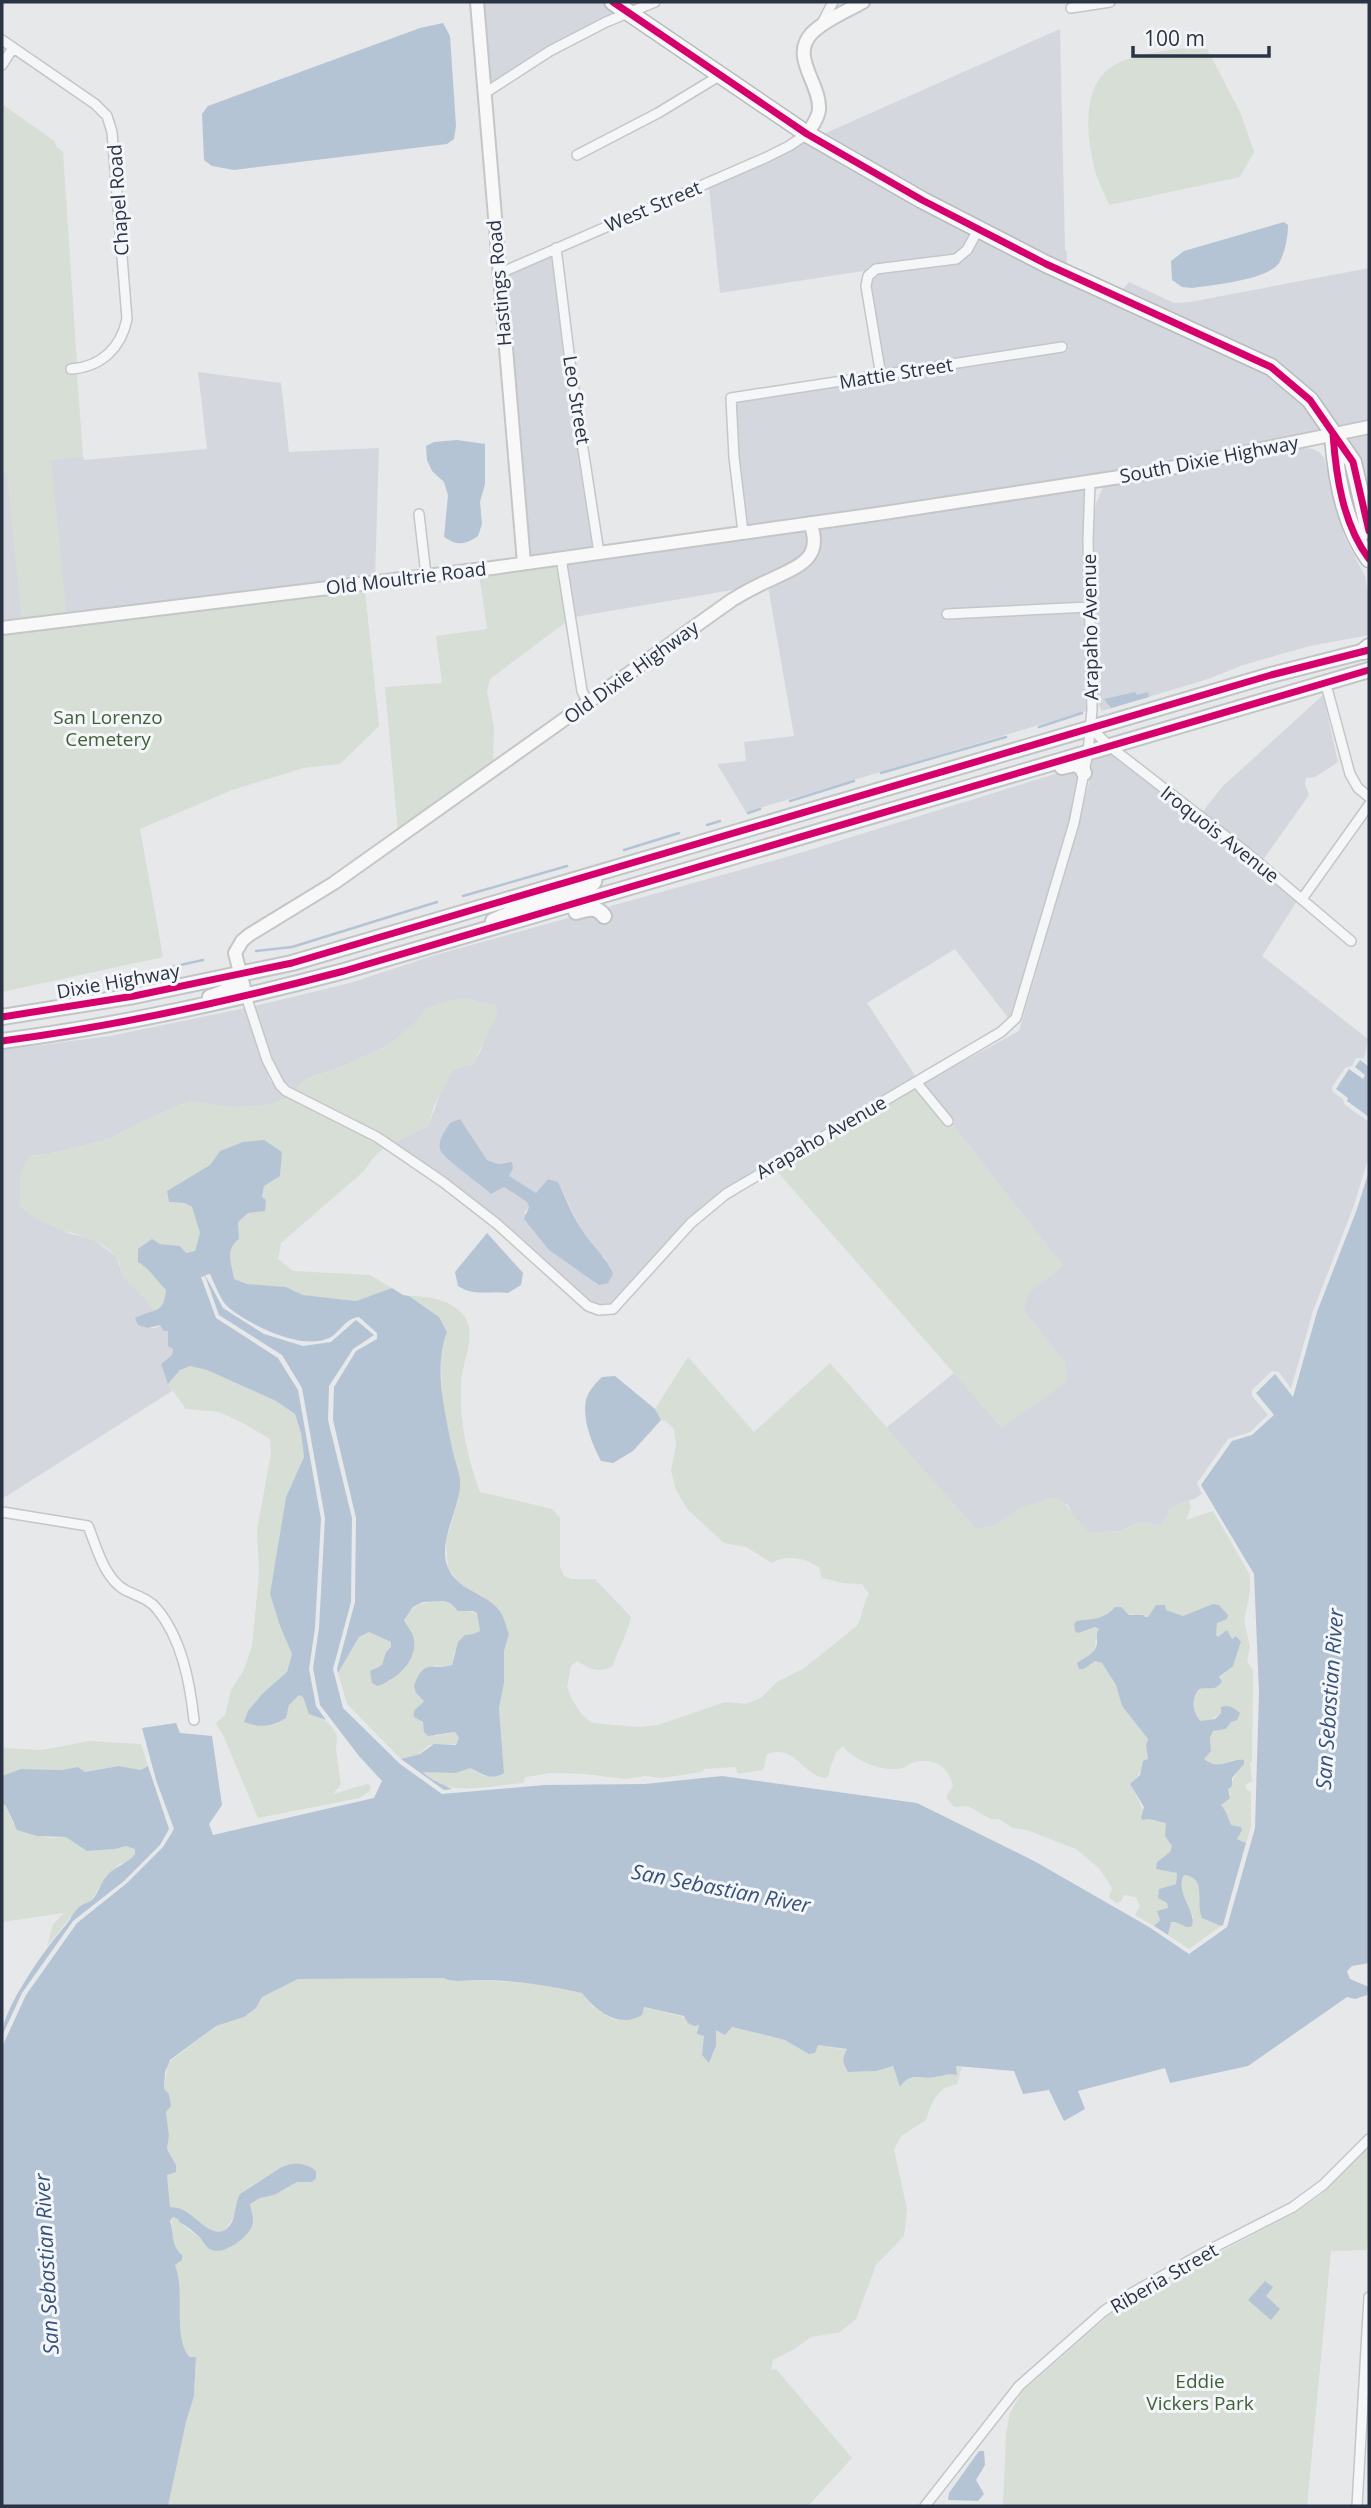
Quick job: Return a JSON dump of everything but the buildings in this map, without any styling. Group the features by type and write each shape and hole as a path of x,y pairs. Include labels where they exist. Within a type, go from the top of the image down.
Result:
{"highway":[{"path":"613,2 807,134 978,230 1271,367 1310,400 1353,462 1369,531"},
{"path":"1333,434 1335,463 1349,524 1369,559"}],"main road":[{"path":"601,896 608,884 620,876 715,844 738,832 1090,727 1368,649"},
{"path":"429,946 1088,752 1105,742 1146,734 1369,670"},
{"path":"1146,734 1181,717 1222,704 1230,687"},
{"path":"1105,742 1119,725 1200,701 1215,691"},
{"path":"931,798 1010,767 1073,749 1081,745 1090,727"},
{"path":"881,813 913,811 1070,765 1079,765 1084,774"},
{"path":"670,874 703,859 770,837 774,833 776,820"},
{"name":"Dixie Highway","path":"2,1017 134,996 336,951 738,832"},
{"path":"470,934 497,918 522,908 586,890 594,882 595,875"},
{"path":"429,946 454,946 591,908 604,916"},
{"name":"Dixie Highway","path":"2,1041 119,1023 246,996 429,946"},
{"path":"2,1034 121,1016 208,998 228,990 236,983 240,972"},
{"path":"2,1023 43,1011"}],"street":[{"name":"Hastings Road","path":"477,2 524,563"},
{"path":"485,93 550,51 606,22 654,2"},
{"path":"820,27 833,2"},
{"path":"807,134 816,120 819,106 803,57 804,46 820,27 863,2"},
{"path":"1071,8 1110,2"},
{"name":"Chapel Road","path":"2,40 95,104 107,116 112,132 127,319 122,337 106,357 87,367 71,369"},
{"path":"2,65 13,48"},
{"path":"577,155 658,113 719,76"},
{"name":"West Street","path":"498,274 765,158 807,134"},
{"path":"881,376 866,279 876,269 956,259 967,250 978,230"},
{"name":"Leo Street","path":"556,248 599,553"},
{"name":"Mattie Street","path":"743,532 734,457 731,398 1062,347"},
{"name":"South Dixie Highway","path":"1090,482 1228,457 1369,427"},
{"path":"810,523 1090,482"},
{"name":"Arapaho Avenue","path":"246,996 267,1060 279,1085 286,1091 347,1120 407,1156 473,1204 583,1302 599,1310 613,1308 691,1223 726,1194 1001,1032 1016,1018 1074,823 1088,752 1092,710 1090,482"},
{"path":"419,514 426,575"},
{"name":"Old Moultrie Road","path":"2,628 524,563 810,523"},
{"name":"Old Dixie Highway","path":"246,996 235,953 249,935 334,883 732,600 802,565 814,545 810,523"},
{"path":"561,558 582,691 588,703"},
{"path":"947,614 1089,607"},
{"path":"1325,681 1350,774 1358,788 1369,797"},
{"path":"1230,687 1234,708"},
{"name":"Iroquois Avenue","path":"1090,727 1105,742 1246,852 1351,940"},
{"path":"1302,899 1369,805"},
{"path":"595,875 601,896"},
{"path":"916,1082 948,1121"},
{"path":"2,1512 88,1526 112,1579 155,1606 168,1623 190,1687 194,1720"},
{"name":"Riberia Street","path":"925,2506 1019,2386 1104,2311 1205,2252 1293,2207 1324,2185 1369,2139"},
{"path":"1357,2506 1365,2418 1369,2297"}],"shaded area":[{"path":"482,2 605,2 617,11 547,47 489,85"},
{"path":"1060,29 1067,268 819,136"},
{"path":"808,140 971,232 963,247 954,255 870,266 864,273 863,271 720,293 709,187 768,162"},
{"path":"981,237 1248,360 1294,391 1325,431 1145,468 748,527 739,457 736,402 1068,351 1066,342 885,370 871,286 872,278 878,274 958,263 971,253"},
{"path":"551,255 593,549 529,558 504,277"},
{"path":"1369,268 1369,422 1336,429 1313,397 1120,292 1129,282 1174,303 1190,302"},
{"path":"198,372 281,383 289,452 379,448 375,577 2,623 2,466 83,456 84,460 207,449"},
{"path":"1369,432 1369,513 1341,437"},
{"path":"1303,448 1313,449 1324,458 1345,538 1365,576 1369,597 1369,635 1310,646 1243,665 1208,679 1102,711 1098,704 1095,683 1093,531 1096,503 1103,487"},
{"path":"1084,488 1083,603 942,610 943,618 1084,612 1086,711 746,812 717,764 746,761 744,742 794,736 768,586 804,569 817,526"},
{"path":"806,528 809,545 798,561 744,588 575,617 567,562"},
{"path":"1323,695 1338,762 1315,777 1306,778 1309,795 1263,860 1196,814 1204,810 1222,787"},
{"path":"1108,752 1297,901 1262,956 1368,1039 1364,1058 1356,1058 1332,1087 1344,1104 1369,1122 1369,1156 1353,1208 1313,1311 1291,1389 1279,1372 1272,1371 1252,1390 1252,1396 1268,1415 1250,1432 1228,1439 1197,1483 1202,1494 1171,1507 1161,1526 1141,1522 1119,1531 1090,1533 1079,1525 1067,1504 1008,1517 996,1525 976,1529 886,1428 954,1373 1002,1428 1065,1362 1023,1310 1029,1292 1063,1266 952,1124 955,1122 924,1083 1019,1031 1079,822 1091,775 1092,758"},
{"path":"1071,769 1079,774 1069,822 1009,1019 955,949 867,1003 916,1077 723,1190 687,1221 610,1305 596,1305 477,1201 394,1143 428,1126 445,1082 454,1069 473,1064 481,1050 496,1005 466,998 427,1008 415,1023 388,1045 344,1066 306,1079 295,1090 279,1075 255,1006 350,983 432,956 790,856","holes":["460,1120 487,1160 498,1164 506,1162 509,1176 536,1193 548,1179 558,1182 581,1229 595,1249 608,1261 524,1213 529,1207 527,1202 504,1187 491,1194 474,1178"]},
{"path":"245,1008 269,1079 280,1093 288,1097 285,1100 268,1105 234,1108 189,1101 110,1139 49,1154 29,1156 20,1191 21,1205 68,1233 92,1239 116,1256 124,1278 141,1292 152,1308 153,1312 143,1314 138,1325 156,1328 160,1325 168,1330 172,1355 161,1364 172,1391 2,1499 2,1050 110,1036"}],"green space":[{"path":"1205,45 1241,114 1254,152 1240,177 1109,205 1095,170 1090,144 1090,101 1094,88 1110,68 1130,58"},
{"path":"2,104 54,141 63,152 77,364 66,365 68,374 77,373 83,456 51,460 67,619 22,625 7,473 2,473"},
{"path":"556,564 566,622 490,679 487,691 494,727 493,765 398,832 385,687 442,683 436,636 487,629 479,574"},
{"name":"San Lorenzo Cemetery","path":"365,591 379,726 340,764 303,768 232,790 140,829 163,957 2,992 2,634"},
{"path":"466,998 496,1005 497,1015 473,1064 454,1069 434,1106 428,1126 394,1143 349,1116 295,1090 306,1079 344,1066 388,1045 415,1023 427,1008"},
{"path":"915,1088 946,1127 952,1124 1063,1266 1029,1292 1023,1310 1065,1362 1068,1381 1002,1428 775,1169"},
{"path":"288,1097 344,1124 384,1148 363,1172 281,1243 278,1259 293,1271 370,1275 392,1288 356,1301 303,1295 286,1287 247,1284 234,1279 230,1252 239,1239 238,1222 262,1197 264,1185 221,1151 210,1165 167,1191 169,1202 185,1203 192,1207 200,1233 195,1251 186,1253 180,1246 159,1244 138,1262 166,1290 165,1301 153,1312 144,1298 125,1279 117,1257 104,1246 41,1222 20,1205 20,1174 28,1156 49,1154 110,1139 189,1101 234,1108 268,1105"},
{"path":"409,1296 448,1303 461,1313 469,1326 469,1342 461,1382 461,1410 471,1465 480,1492 552,1509 560,1518 560,1567 564,1576 572,1579 595,1579 631,1617 613,1666 595,1670 577,1661 571,1666 567,1687 583,1716 592,1723 639,1727 658,1725 725,1702 746,1704 761,1698 777,1682 803,1669 857,1626 869,1594 862,1584 822,1578 819,1567 802,1560 784,1558 772,1563 746,1547 724,1543 688,1510 676,1490 671,1471 676,1444 674,1429 661,1420 655,1409 688,1357 754,1432 830,1363 976,1529 996,1525 1021,1507 1055,1497 1091,1533 1119,1531 1141,1522 1161,1526 1171,1507 1189,1501 1191,1507 1186,1520 1213,1511 1250,1575 1244,1621 1250,1646 1247,1662 1253,1670 1252,1763 1250,1762 1252,1781 1245,1785 1251,1792 1251,1827 1246,1843 1237,1839 1241,1827 1231,1826 1226,1812 1220,1806 1231,1795 1228,1789 1244,1760 1231,1760 1218,1765 1204,1759 1211,1751 1210,1738 1213,1731 1226,1729 1231,1722 1221,1713 1209,1721 1201,1721 1194,1705 1199,1689 1213,1689 1232,1665 1241,1643 1233,1640 1226,1630 1223,1636 1218,1637 1216,1634 1217,1622 1226,1619 1194,1612 1183,1616 1166,1610 1165,1605 1156,1605 1148,1617 1113,1613 1085,1620 1089,1629 1099,1629 1093,1652 1084,1659 1084,1669 1095,1661 1102,1663 1116,1685 1122,1706 1148,1739 1148,1759 1131,1784 1147,1819 1166,1823 1172,1846 1170,1852 1157,1862 1177,1873 1176,1884 1159,1889 1158,1898 1167,1903 1168,1908 1158,1914 1160,1920 1154,1926 1135,1915 1140,1906 1136,1897 1124,1895 1121,1902 1116,1903 1109,1897 1112,1888 1099,1868 1076,1849 1027,1830 1013,1828 968,1806 954,1807 946,1797 953,1786 951,1779 943,1768 933,1762 920,1761 902,1768 887,1769 861,1760 843,1746 836,1752 829,1775 825,1778 810,1772 792,1756 777,1752 767,1754 763,1770 738,1774 735,1767 704,1769 702,1772 662,1778 645,1776 626,1779 551,1773 526,1777 523,1783 484,1788 456,1788 432,1780 423,1772 427,1770 456,1773 470,1768 484,1776 504,1773 499,1708 504,1683 504,1651 509,1634 481,1595 462,1587 448,1568 446,1542 458,1500 452,1448 443,1407 440,1350 447,1332 439,1317"},
{"path":"190,1366 207,1370 276,1401 295,1414 304,1457 286,1497 270,1594 292,1654 287,1672 262,1694 248,1711 286,1718 291,1702 299,1695 303,1697 310,1711 328,1723 337,1736 336,1750 341,1784 333,1794 367,1784 371,1786 370,1791 359,1798 258,1818 216,1723 225,1715 231,1690 244,1670 252,1646 259,1574 257,1530 271,1454 270,1439 219,1412 186,1409 168,1384 180,1370"},
{"path":"444,1601 454,1608 477,1613 480,1631 454,1652 452,1665 435,1665 416,1693 425,1701 414,1717 423,1722 435,1736 455,1732 459,1738 456,1744 429,1745 419,1754 401,1759 347,1704 338,1673 359,1637 369,1632 391,1642 382,1665 374,1668 388,1682 412,1655 411,1640 404,1620 408,1614 421,1604"},
{"path":"89,1741 141,1744 148,1766 141,1770 119,1766 85,1772 78,1767 61,1770 21,1769 2,1776 2,1748 42,1750"},
{"path":"2,1803 6,1806 13,1824 24,1832 50,1838 66,1837 87,1851 126,1846 135,1849 131,1860 118,1865 105,1878 91,1901 74,1913 47,1946 53,1924 64,1913 2,1922"},
{"path":"1184,1875 1191,1877 1198,1885 1202,1918 1221,1926 1189,1949 1168,1935 1171,1922 1184,1924 1194,1917 1183,1897"},
{"path":"445,1978 454,1981 543,1984 582,1993 592,2006 618,2020 643,2007 684,2017 699,2025 704,2036 702,2055 709,2063 716,2046 716,2029 731,2027 785,2040 800,2047 818,2045 847,2050 848,2072 877,2071 893,2066 896,2075 904,2080 914,2076 938,2077 943,2073 957,2074 954,2066 962,2067 957,2084 940,2092 926,2120 901,2136 894,2150 907,2209 904,2236 876,2265 856,2319 840,2332 811,2337 773,2360 771,2370 776,2369 852,2458 808,2506 168,2506 194,2396 196,2358 189,2357 181,2336 179,2287 175,2265 182,2260 182,2255 176,2248 173,2237 173,2217 202,2240 229,2247 251,2227 250,2204 260,2198 274,2195 280,2168 247,2189 230,2223 222,2232 212,2231 184,2212 170,2207 167,2175 176,2171 176,2165 167,2149 169,2136 166,2112 170,2106 164,2089 168,2063 216,2026 244,2017 256,2008 262,1997 298,1979"},
{"name":"Eddie Vickers Park","path":"1369,2146 1367,2250 1331,2251 1307,2506 1003,2506 1006,2434 1010,2413 1022,2392 1113,2312 1154,2287 1293,2214 1320,2196"}],"water":[{"path":"443,23 450,36 456,126 454,139 447,144 234,170 212,166 204,160 202,114 208,106 420,28"},
{"path":"1284,222 1288,225 1286,244 1279,263 1273,269 1252,278 1192,288 1182,287 1172,280 1171,261 1184,251"},
{"path":"457,440 485,444 485,484 480,502 482,524 478,536 461,543 444,537 448,495 444,482 432,471 427,460 426,446 434,442"},
{"path":"1135,692 1137,695 1148,692 1149,697 1111,708 1104,699"},
{"path":"1360,1060 1369,1067 1369,1117 1336,1089 1349,1069 1363,1079 1365,1075 1355,1067"},
{"path":"460,1119 487,1160 498,1164 512,1162 513,1168 509,1176 536,1193 548,1179 558,1182 580,1227 613,1274 608,1283 599,1285 549,1250 524,1219 529,1207 527,1202 504,1187 491,1194 442,1153 442,1135 450,1123"},
{"name":"San Sebastian River","path":"264,1140 282,1152 280,1176 264,1186 262,1197 266,1200 265,1211 248,1213 238,1222 239,1239 230,1253 234,1279 247,1284 286,1287 303,1295 356,1301 392,1288 409,1296 439,1317 447,1332 441,1360 442,1390 460,1491 447,1537 446,1559 449,1570 460,1583 487,1599 499,1610 509,1634 504,1651 504,1683 499,1708 504,1773 491,1777 470,1768 456,1773 423,1772 452,1789 444,1790 401,1759 420,1754 434,1744 456,1745 459,1738 455,1732 428,1736 424,1732 423,1722 414,1717 414,1714 424,1701 416,1693 414,1686 425,1668 452,1665 458,1642 465,1635 480,1631 477,1613 458,1611 444,1601 423,1602 413,1607 404,1620 413,1637 414,1648 409,1662 392,1679 378,1686 372,1683 370,1671 382,1665 391,1642 369,1632 359,1637 338,1673 337,1669 355,1602 356,1518 333,1420 334,1387 356,1351 377,1339 377,1333 359,1317 350,1320 329,1338 318,1341 291,1339 276,1334 228,1307 210,1274 205,1275 223,1308 264,1334 303,1346 331,1342 356,1320 374,1335 353,1349 329,1386 328,1420 352,1518 351,1602 333,1669 343,1708 400,1764 442,1794 545,1785 645,1784 722,1776 917,1803 1036,1862 1149,1927 1189,1954 1227,1927 1255,1828 1259,1692 1254,1574 1201,1485 1232,1441 1252,1435 1274,1415 1256,1393 1275,1374 1293,1397 1317,1312 1369,1171 1369,1963 1352,1966 1347,1971 1350,1979 1369,1987 1367,1995 1355,1999 1347,1997 1248,2066 1170,2083 1165,2068 1078,2091 1085,2109 1064,2121 1049,2090 1023,2094 1014,2071 956,2066 957,2075 912,2078 900,2087 893,2066 877,2071 848,2072 843,2060 847,2049 818,2045 815,2053 809,2054 785,2040 732,2027 725,2035 716,2030 716,2046 709,2063 702,2055 704,2036 697,2034 699,2025 688,2023 684,2016 644,2007 642,2015 633,2019 617,2019 601,2012 582,1993 569,1990 517,1982 455,1981 444,1978 298,1979 262,1997 256,2008 244,2017 216,2026 170,2060 165,2072 164,2089 169,2094 171,2106 166,2112 169,2136 167,2149 176,2165 176,2172 167,2175 170,2207 187,2212 207,2228 220,2232 232,2222 240,2194 280,2168 298,2164 316,2171 316,2179 311,2182 297,2182 250,2204 253,2221 250,2230 241,2240 223,2250 210,2249 178,2219 173,2217 170,2221 174,2243 182,2255 182,2260 175,2265 181,2336 189,2357 196,2357 194,2396 168,2506 2,2506 2,2047 26,1995 77,1923 127,1883 163,1847 174,1829 156,1780 142,1728 176,1723 180,1733 212,1736 222,1805 209,1824 213,1835 374,1798 382,1781 320,1705 313,1668 319,1628 325,1518 302,1388 282,1355 219,1315 205,1276 201,1277 216,1318 278,1358 298,1390 321,1519 315,1628 309,1669 316,1706 326,1720 309,1714 303,1697 299,1695 289,1705 286,1718 270,1725 255,1725 244,1722 248,1711 262,1694 287,1672 292,1654 270,1594 286,1497 304,1457 301,1433 295,1414 276,1401 207,1370 190,1366 180,1370 168,1384 161,1364 172,1355 173,1349 168,1346 168,1331 164,1331 160,1325 148,1328 138,1325 135,1318 157,1310 163,1304 166,1290 138,1262 138,1249 152,1239 160,1244 180,1246 186,1253 195,1251 200,1233 192,1207 185,1203 169,1202 167,1191 210,1165 220,1151 243,1142"},
{"path":"487,1233 523,1273 521,1285 508,1293 476,1292 458,1286 455,1272"},
{"path":"615,1376 655,1409 661,1420 633,1451 613,1463 601,1461 589,1431 585,1407 588,1393 597,1382 602,1377"},
{"path":"1213,1604 1219,1605 1228,1615 1227,1619 1217,1623 1216,1635 1218,1637 1227,1630 1232,1639 1236,1636 1241,1642 1233,1666 1219,1677 1222,1681 1220,1684 1215,1688 1199,1689 1194,1705 1201,1721 1215,1719 1224,1706 1240,1713 1237,1720 1231,1722 1226,1729 1213,1731 1210,1738 1211,1751 1204,1759 1220,1765 1244,1760 1244,1764 1232,1778 1232,1786 1228,1789 1230,1798 1221,1805 1231,1825 1241,1827 1237,1839 1246,1843 1223,1925 1202,1918 1196,1881 1184,1875 1182,1889 1193,1921 1191,1927 1171,1922 1168,1935 1154,1926 1160,1920 1157,1911 1168,1908 1167,1903 1158,1898 1159,1889 1176,1884 1177,1873 1156,1869 1157,1862 1170,1852 1172,1846 1165,1836 1166,1823 1141,1818 1144,1807 1130,1784 1140,1775 1143,1761 1148,1759 1148,1739 1122,1706 1116,1685 1102,1663 1095,1661 1084,1669 1079,1669 1077,1663 1090,1655 1096,1647 1099,1629 1095,1627 1078,1633 1074,1624 1077,1621 1102,1617 1115,1607 1121,1607 1129,1615 1148,1617 1156,1605 1165,1605 1166,1610 1183,1616"},
{"path":"119,1766 141,1770 148,1766 169,1829 160,1845 124,1881 73,1921 22,1993 2,2036 9,2010 37,1962 76,1910 92,1900 106,1877 132,1857 135,1849 126,1846 87,1851 66,1837 37,1836 17,1830 2,1803 2,1776 21,1769 61,1770 78,1767 85,1772"},
{"path":"1265,2281 1273,2287 1266,2296 1280,2309 1271,2320 1248,2300"},
{"path":"979,2451 984,2451 985,2465 976,2480 984,2494 978,2501 948,2500 949,2493"}],"waterway":[{"path":"1039,727 1082,713"},
{"path":"881,773 1006,737"},
{"path":"790,801 854,781"},
{"path":"748,813 760,809"},
{"path":"707,825 720,821"},
{"path":"624,850 679,833"},
{"path":"463,896 567,866"},
{"path":"256,951 292,947 437,902"},
{"path":"167,968 203,960"}],"cycle path":[{"path":"613,2 807,134 922,200 1046,264 1271,367 1310,400 1353,462 1369,531"},
{"path":"1333,434 1342,500 1353,531 1369,559"},
{"path":"2,1017 134,996 292,963 1271,675 1369,650"},
{"path":"2,1041 174,1012 344,971 1369,670"}]}
